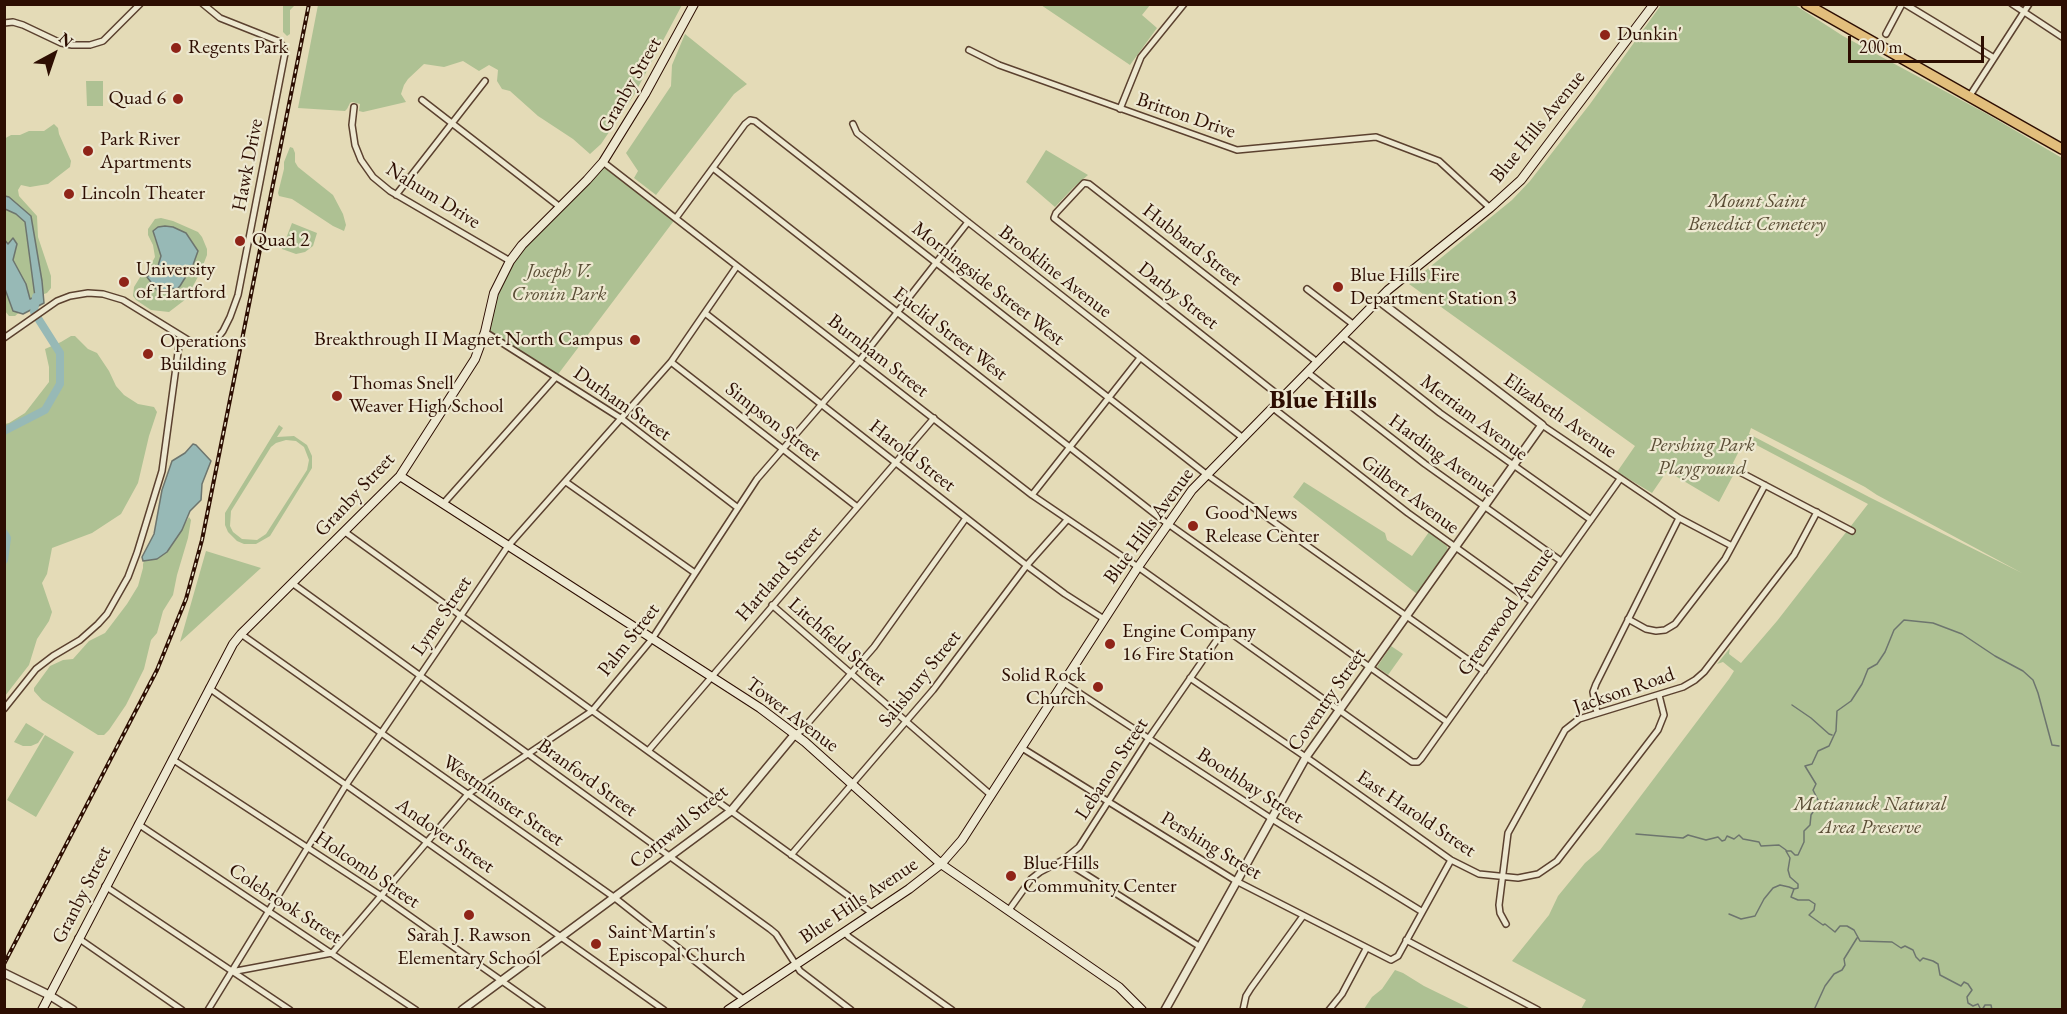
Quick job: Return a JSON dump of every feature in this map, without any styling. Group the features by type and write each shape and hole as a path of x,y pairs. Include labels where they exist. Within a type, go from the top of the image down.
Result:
{"main road":[{"name":"Granby Street","path":"42,1010 224,659 241,634 400,476 475,359 485,332 494,293 510,261 522,245 603,162 645,94 694,4"},
{"name":"Blue Hills Avenue","path":"728,1010 872,914 941,864 962,840 1138,567 1192,490 1378,300 1513,189 1654,4"},
{"path":"1807,5 2062,149"},
{"name":"Tower Avenue","path":"400,476 759,708 795,734 941,864 1119,987 1142,1010"}],"street":[{"path":"4,22 23,25 61,43 90,45 105,40 140,4"},
{"name":"Hawk Drive","path":"182,338 196,345 209,344 221,335 233,310 285,53 278,41 220,18 203,4"},
{"path":"1120,109 1142,57 1184,4"},
{"path":"1887,34 1904,4 1994,58"},
{"path":"2012,4 2062,38"},
{"path":"1969,97 2029,4"},
{"name":"Britton Drive","path":"969,50 999,65 1237,150 1376,137 1439,161 1490,208"},
{"path":"396,195 484,81"},
{"path":"422,100 560,207"},
{"name":"Nahum Drive","path":"354,107 353,135 361,160 373,177 396,195 510,261"},
{"name":"Morningside Street West","path":"713,168 750,120 757,123 1206,474 1484,671"},
{"name":"Brookline Avenue","path":"853,124 857,133 1243,438"},
{"name":"Burnham Street","path":"603,162 1032,495 1225,628 1408,759 1417,762"},
{"path":"676,218 713,168"},
{"name":"Euclid Street West","path":"713,168 1168,524 1448,722"},
{"name":"Hubbard Street","path":"1054,218 1084,183 1089,184 1317,363"},
{"name":"Darby Street","path":"1054,218 1282,398"},
{"name":"Palm Street","path":"332,953 468,794 592,711 652,639 757,479 860,360 968,222"},
{"name":"Lyme Street","path":"208,1010 346,784 508,546 671,362 737,266"},
{"path":"1307,289 1354,325"},
{"path":"4,338 42,311 70,296 88,293 103,294 127,302 182,338 171,397 164,462 128,577 107,614 98,624 86,636 36,669 4,709"},
{"name":"Elizabeth Avenue","path":"1378,300 1542,425 1679,518 1732,546"},
{"name":"Harold Street","path":"705,314 1027,565 1065,594 1104,619"},
{"name":"Durham Street","path":"485,332 622,418 738,508"},
{"name":"Merriam Avenue","path":"1342,336 1440,413 1591,520"},
{"path":"1032,495 1140,358"},
{"name":"Simpson Street","path":"671,362 856,506"},
{"name":"Harding Avenue","path":"1307,372 1425,464 1561,561"},
{"path":"443,504 556,377"},
{"name":"Gilbert Avenue","path":"1273,408 1384,496 1532,602"},
{"name":"Hartland Street","path":"648,751 856,506 934,418"},
{"name":"Coventry Street","path":"1164,1010 1306,757 1542,425"},
{"path":"1738,471 1852,531"},
{"name":"Greenwood Avenue","path":"1417,762 1448,722 1620,479"},
{"path":"566,482 695,573"},
{"path":"1628,619 1646,629 1656,631 1665,630 1675,624 1725,560 1765,485"},
{"name":"Jackson Road","path":"1506,924 1499,905 1508,833 1558,739 1571,724 1579,719 1659,695 1695,681 1794,555 1817,512"},
{"name":"Cornwall Street","path":"462,1010 731,811 795,734 801,731 874,647 966,518"},
{"path":"1597,713 1593,692 1679,518"},
{"name":"Salisbury Street","path":"791,855 933,690 1027,565 1067,519"},
{"path":"345,532 872,914"},
{"name":"Branford Street","path":"292,583 770,929 776,934 800,971 851,1010"},
{"name":"Litchfield Street","path":"772,605 991,795"},
{"name":"Lebanon Street","path":"1009,910 1031,879 1064,860 1079,847 1149,738 1225,628"},
{"name":"Westminster Street","path":"241,634 615,898 743,999"},
{"name":"East Harold Street","path":"1190,678 1451,860 1479,874 1518,878 1538,874 1551,867 1562,855 1658,730 1664,715 1659,695"},
{"name":"Boothbay Street","path":"1064,683 1272,819 1421,911"},
{"name":"Andover Street","path":"209,688 664,1010"},
{"name":"Pershing Street","path":"1022,748 1236,881 1366,949 1391,960 1398,956 1406,940"},
{"name":"Holcomb Street","path":"172,759 380,895 543,1010"},
{"name":"Colebrook Street","path":"138,824 416,1010"},
{"path":"1064,860 1199,946"},
{"path":"1451,860 1406,940 1538,1010"},
{"path":"105,886 290,1010"},
{"path":"1243,1010 1246,996 1251,988 1303,916"},
{"path":"844,932 952,1010"},
{"path":"78,938 182,1010"},
{"path":"1329,1010 1342,994 1366,949"},
{"path":"231,972 332,953"},
{"path":"4,969 16,977"},
{"path":"4,973 16,977 74,1010"}],"green space":[{"path":"318,4 682,5 634,95 601,144 590,154 573,139 538,116 510,91 502,89 497,81 498,70 489,65 479,71 463,61 444,67 424,64 404,85 401,94 406,102 363,112 359,111 360,104 352,102 345,111 298,108"},
{"path":"283,5 295,5 290,10 290,34 287,36 283,32"},
{"path":"1041,5 1150,5 1142,15 1157,28 1130,65"},
{"path":"1661,5 1795,5 1843,36 1987,114 2062,158 2062,1009 1581,1009 1586,1000 1512,961 1549,915 1558,896 1585,863 1600,850 1729,679 1734,671 1723,662 1717,664 1730,648 1729,654 1741,663 1777,621 1868,504 1745,439 1733,463 1738,466 1719,502 1667,471 1652,493 1617,472 1635,446 1409,284 1512,200 1530,181 1590,104","holes":["1751,428 1877,495 2022,573 1749,434"]},
{"path":"685,34 747,84 734,94 656,195 634,178 638,171 626,153 671,86 672,65"},
{"path":"86,81 103,81 103,106 87,106"},
{"path":"54,124 58,128 71,161 70,167 48,184 30,187 21,185 18,190 19,196 37,216 38,237 51,276 51,288 15,316 9,316 5,311 4,302 4,139 29,131 44,131"},
{"path":"290,147 295,153 295,162 298,167 333,195 343,214 346,225 344,231 292,199 279,196 284,162"},
{"path":"1046,150 1088,175 1055,207 1026,182"},
{"name":"Joseph V. Cronin Park","path":"603,162 676,218 556,377 485,332 487,321 510,261"},
{"path":"155,219 173,221 198,232 207,249 200,273 186,299 169,312 151,310 133,296 134,287 155,257 148,229","holes":["165,226 182,231 198,251 193,265 180,286 177,289 169,288 163,293 156,290 148,277 157,269 161,256 154,236"]},
{"path":"292,223 317,233 313,246 305,252 296,254 282,249"},
{"path":"75,336 88,349 97,353 116,386 124,395 138,404 154,407 157,412 138,483 121,514 92,533 52,548 47,574 42,583 52,612 37,639 29,665 5,696 5,424 25,413 49,382 49,367 45,349"},
{"path":"279,425 283,428 277,437 294,436 307,445 312,456 312,468 270,536 256,544 244,544 237,541 225,525 225,513","holes":["286,440 296,441 304,447 309,460 307,470 266,534 257,540 242,539 233,532 230,526 231,511 271,447"]},
{"path":"1304,482 1385,533 1387,540 1412,556 1429,532 1447,546 1448,551 1417,594 1293,497"},
{"path":"189,517 191,520 188,538 173,595 163,611 157,633 151,640 144,669 126,705 109,730 104,735 98,735 42,700 34,688 50,666 63,660 73,659 89,641 105,633 138,586 144,561 157,559 171,547"},
{"path":"206,551 261,568 180,642"},
{"path":"1391,646 1403,654 1388,675 1377,667"},
{"path":"26,723 44,734 38,743 31,746 23,746 14,742"},
{"path":"45,735 74,752 36,817 7,800"},
{"path":"1395,970 1424,986 1471,1009 1364,1009"}],"water":[{"path":"5,196 31,216 42,281 44,303 23,314 13,311 5,289 4,239 8,244 13,238 17,244 13,260 26,284 30,299 35,297 25,222 16,214 5,209"},
{"path":"165,226 186,233 198,251 193,265 180,286 177,289 169,288 160,294 147,277 157,269 161,256 153,231"},
{"path":"193,444 211,461 202,484 201,500 190,511 182,530 167,552 157,559 143,561 142,557 154,534 162,490 172,461 185,453"}],"waterway":[{"path":"4,431 45,410 60,384 60,353 34,312 36,297"},
{"path":"4,533 7,538 4,560"},
{"path":"1794,889 1798,888 1798,884 1790,877 1788,870 1790,858 1786,851 1798,855 1804,842 1804,831 1810,825 1811,815 1818,800 1813,790 1816,784 1805,766 1812,764 1818,751 1829,746 1836,731 1837,711 1851,701 1868,669 1877,664 1894,630 1904,620 1933,623 1962,634 2023,671 2033,680 2052,745 2059,746"},
{"path":"1792,705 1832,735"},
{"path":"1636,834 1683,838 1688,835 1706,840 1718,837 1722,841 1727,836 1734,839 1739,835 1743,839 1759,842 1761,846 1779,845 1786,850"},
{"path":"1729,914 1741,919 1755,916 1773,888 1780,885 1789,887 1794,889 1791,897 1798,900 1809,900 1815,904 1814,910 1809,915 1835,932 1840,926 1847,926 1854,930 1860,941 1892,942 1901,948 1905,946 1913,950 1920,961 1923,958 1938,964 1940,975 1961,986 1964,982 1968,984 1972,990 1967,997 1968,1003 1973,1006 1978,1004 1981,1010"},
{"path":"1814,1010 1825,986 1845,965 1844,959 1857,938"},
{"path":"1982,1010 1985,1005 1991,1005 1992,1010"}],"railway":[{"path":"4,964 157,670 186,599 202,540 309,4"}],"place":[{"name":"Dunkin'","path":"1605,35"},
{"name":"Regents Park","path":"176,48"},
{"name":"Quad 6","path":"178,99"},
{"name":"Park River Apartments","path":"88,151"},
{"name":"Lincoln Theater","path":"69,194"},
{"name":"Quad 2","path":"240,241"},
{"name":"University of Hartford","path":"124,282"},
{"name":"Blue Hills Fire Department Station 3","path":"1338,287"},
{"name":"Breakthrough II Magnet North Campus","path":"635,340"},
{"name":"Operations Building","path":"148,354"},
{"name":"Thomas Snell Weaver High School","path":"337,396"},
{"name":"Good News Release Center","path":"1193,526"},
{"name":"Engine Company 16 Fire Station","path":"1110,644"},
{"name":"Solid Rock Church","path":"1098,687"},
{"name":"Blue Hills Community Center","path":"1011,876"},
{"name":"Sarah J. Rawson Elementary School","path":"469,915"},
{"name":"Saint Martin's Episcopal Church","path":"596,944"}],"district":[{"name":"Blue Hills","path":"1323,401"}],"park label":[{"name":"Mount Saint Benedict Cemetery","path":"1757,214"},
{"name":"Pershing Park Playground","path":"1702,458"},
{"name":"Matianuck Natural Area Preserve","path":"1870,816"}]}
